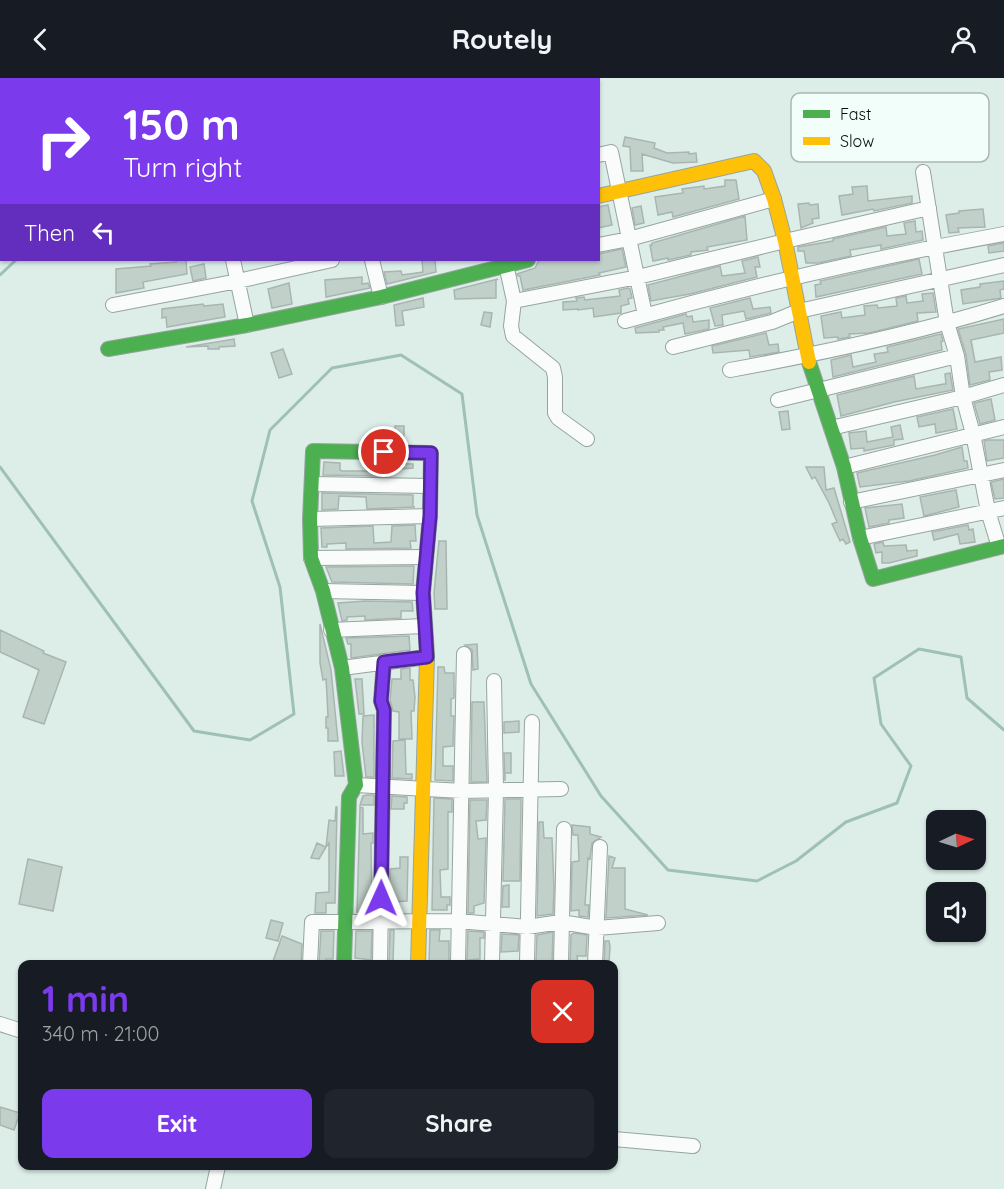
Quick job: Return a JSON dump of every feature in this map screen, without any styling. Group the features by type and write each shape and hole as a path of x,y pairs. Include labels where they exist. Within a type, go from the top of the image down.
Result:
{"street":[{"path":"600,154 611,152 645,315"},
{"path":"600,196 754,161 764,171 785,241 807,356 844,467 860,538 873,579 1002,547 988,511 973,434 963,397 957,356 947,323 923,172"},
{"path":"600,245 774,200"},
{"path":"514,301 638,278 929,208"},
{"path":"625,321 792,278 936,246 1004,234"},
{"path":"233,261 247,325"},
{"path":"113,304 238,281 328,261"},
{"path":"372,261 381,297"},
{"path":"108,349 247,325 381,297 505,262 514,301 511,326 513,336 553,368 555,413 558,418 587,439"},
{"path":"673,346 772,322 799,311 1004,264"},
{"path":"730,370 807,356 947,323 1004,306"},
{"path":"778,400 957,356"},
{"path":"831,428 1004,385"},
{"path":"844,467 1004,427"},
{"path":"344,960 349,797 356,785 342,668 323,591 311,558 313,451 431,453 430,516 423,593 427,657 418,960"},
{"path":"851,502 1004,470"},
{"path":"312,484 430,486"},
{"path":"860,538 1004,508"},
{"path":"310,519 430,516"},
{"path":"311,558 426,557"},
{"path":"323,591 423,593"},
{"path":"332,630 424,626"},
{"path":"458,960 464,654"},
{"path":"342,668 427,657"},
{"path":"380,960 384,710 381,701 384,662"},
{"path":"492,960 496,790 494,681"},
{"path":"527,960 532,722"},
{"path":"356,785 462,791 561,789"},
{"path":"561,960 564,829"},
{"path":"595,960 600,847"},
{"path":"310,960 312,922 458,921 527,927 561,922 597,927 658,923"},
{"path":"0,1024 18,1030"},
{"path":"618,1139 693,1146"},
{"path":"213,1189 217,1170"}],"building":[{"path":"625,137 655,143 654,148 667,153 696,153 697,162 673,163 642,154 643,171 631,171 630,147 623,146"},
{"path":"725,180 736,180 739,199 673,217 672,212 658,215 655,197 683,193 682,189 725,186"},
{"path":"867,186 868,201 912,196 912,203 842,215 839,196 853,194 852,187"},
{"path":"809,203 810,205 818,204 819,218 812,219 813,223 801,228 798,204"},
{"path":"608,205 612,225 600,228 600,207"},
{"path":"641,206 644,223 635,225 632,208"},
{"path":"983,209 985,227 958,228 959,232 949,233 946,215 959,213 959,211"},
{"path":"745,216 747,240 707,247 708,250 691,252 691,255 653,261 650,245 652,243"},
{"path":"915,221 916,232 922,231 923,240 881,249 881,245 850,250 851,256 818,263 806,263 804,251 798,251 798,247 833,241 833,239 886,227 887,236 906,234 904,223"},
{"path":"1004,243 1004,251 989,253 988,246"},
{"path":"622,249 626,267 599,273 600,275 523,290 520,276 517,274 535,268 538,261 600,261 600,254"},
{"path":"758,257 760,267 755,267 757,277 651,301 648,285 720,266 722,276 745,273 742,261"},
{"path":"919,259 922,274 816,297 815,285 821,284 820,281"},
{"path":"186,261 187,274 143,282 144,288 116,293 116,269"},
{"path":"422,261 435,261 436,272 387,284 384,272 401,271 402,275 423,272"},
{"path":"204,264 206,278 193,281 190,267"},
{"path":"362,277 362,284 368,283 370,288 326,297 325,280"},
{"path":"498,279 496,280 496,298 455,299 454,290"},
{"path":"1004,281 1004,289 1000,290 1001,298 963,304 961,290 980,287 980,284"},
{"path":"289,283 292,304 272,308 268,289"},
{"path":"628,288 632,298 628,299 629,304 621,306 621,313 594,317 593,308 563,310 563,302 577,301 576,298 584,297 585,300 620,296 619,290"},
{"path":"933,293 936,312 917,313 918,321 869,333 849,334 850,337 824,338 821,316 841,312 842,318 865,315 864,306 877,305 878,308 897,306 896,298 906,296 907,303 923,301 922,294"},
{"path":"423,298 424,307 402,311 404,325 396,326 394,305"},
{"path":"750,298 753,309 770,307 771,313 746,319 744,311 722,315 723,325 715,326 710,308"},
{"path":"203,304 204,306 223,304 225,317 167,327 166,317 162,318 162,309"},
{"path":"484,312 492,313 490,327 481,325"},
{"path":"686,314 687,317 692,316 693,322 709,320 709,329 685,334 683,323 663,327 664,330 659,330 659,332 636,333 635,328"},
{"path":"1004,319 1004,333 971,340 975,362 1001,357 1002,370 989,372 990,380 970,385 966,355 958,329"},
{"path":"766,333 769,345 778,344 779,352 750,357 749,350 713,353 712,346"},
{"path":"941,334 942,350 833,377 831,360 851,355 853,367 876,362 874,354 888,352 887,347"},
{"path":"234,339 235,346 219,347 219,349 208,349 208,346 186,347"},
{"path":"283,349 292,374 279,378 271,353"},
{"path":"950,373 953,390 841,416 837,395 914,376 916,389 946,384 945,374"},
{"path":"991,399 995,420 980,424 974,403"},
{"path":"953,409 957,429 936,433 935,424 919,427 917,417"},
{"path":"788,411 790,429 782,430 779,412"},
{"path":"900,425 903,439 894,440 894,445 864,451 864,448 851,449 849,433 866,431 867,442 893,437 891,427"},
{"path":"395,426 404,426 404,441 369,441 384,439 384,430 395,430"},
{"path":"1004,440 1004,458 987,461 984,441"},
{"path":"962,447 964,461 967,461 968,468 909,481 860,487 857,473"},
{"path":"324,462 340,463 342,471 367,471 367,463 413,464 413,468 386,470 386,476 323,475"},
{"path":"806,467 824,467 826,490 834,488 850,542 846,544 843,539 840,541 832,524 837,522 829,503 815,477 812,479"},
{"path":"1004,479 1004,498 995,499 991,482"},
{"path":"956,490 959,507 924,516 920,497"},
{"path":"322,493 413,495 413,507 415,507 367,509 366,497 339,496 338,509 322,510"},
{"path":"902,504 904,518 869,527 865,508"},
{"path":"415,525 416,541 410,541 411,548 346,549 346,543 327,544 327,547 322,547 321,528 373,526 374,543 391,542 392,526"},
{"path":"968,525 969,530 973,529 975,542 960,544 958,534 934,540 932,532"},
{"path":"439,541 446,541 447,609 435,609 434,593"},
{"path":"883,542 884,546 906,545 907,551 917,550 917,556 882,563 882,552 876,553 874,544"},
{"path":"414,566 413,584 332,582 326,567"},
{"path":"412,602 413,611 401,611 401,618 365,620 365,616 347,617 347,620 342,621 338,603"},
{"path":"320,624 331,670 338,741 328,741 328,728 326,728 326,717 328,717 326,679 323,680 320,663"},
{"path":"0,630 44,651 43,653 66,662 44,724 23,717 39,670 0,652"},
{"path":"409,636 410,650 351,658 351,644 348,644 346,638"},
{"path":"477,644 478,669 473,670 472,650 465,645"},
{"path":"438,667 444,667 445,673 454,673 454,698 451,699 451,716 454,716 453,746 443,747 443,766 453,766 453,781 435,780"},
{"path":"410,668 410,680 413,680 415,697 414,711 411,711 412,739 399,739 399,712 393,711 390,700 392,679 401,679 401,669"},
{"path":"355,679 362,679 364,714 359,714"},
{"path":"472,702 484,702 487,782 471,782"},
{"path":"374,715 374,777 366,777 362,742 363,716"},
{"path":"519,721 519,732 504,733 504,722"},
{"path":"405,740 406,774 412,774 412,779 392,778 393,741"},
{"path":"341,751 344,776 335,776 334,752"},
{"path":"504,753 511,753 511,773 505,773 505,781"},
{"path":"374,795 374,805 360,805 363,796"},
{"path":"392,796 407,797 404,809 391,809"},
{"path":"434,798 452,799 452,812 448,812 448,869 440,870 441,897 450,897 447,910 432,910"},
{"path":"505,799 521,799 520,881 503,881"},
{"path":"470,800 487,800 486,820 476,821 478,839 486,838 484,903 474,906 474,913 468,913"},
{"path":"336,807 335,903 326,903 326,913 315,913 316,893 329,892 329,843 326,847 329,820 335,821"},
{"path":"360,807 363,808 363,834 373,833 373,843 371,843 372,913 357,912"},
{"path":"539,822 543,822 544,838 552,838 554,888 553,914 537,916"},
{"path":"572,825 590,827 590,834 601,837 592,843 590,859 588,858 585,905 589,905 588,917 579,916 579,910 571,911 572,862 579,861 578,835 573,835"},
{"path":"317,843 326,847 319,859 311,858"},
{"path":"609,856 615,858 612,868 625,868 625,909 648,915 606,918"},
{"path":"400,857 408,857 407,901 393,902 393,912 390,912 390,869 400,868"},
{"path":"28,859 62,867 53,911 19,904"},
{"path":"509,885 509,907 502,907 503,886"},
{"path":"271,920 283,923 278,941 266,938"},
{"path":"390,930 394,930 393,960 389,960"},
{"path":"430,930 440,930 439,941 449,941 449,960 429,960"},
{"path":"321,931 334,931 333,959 319,960"},
{"path":"356,931 372,931 371,960 355,958"},
{"path":"468,931 484,932 484,938 480,938 480,959 467,960"},
{"path":"553,932 552,960 536,960 537,935"},
{"path":"574,933 587,935 586,956 577,956 578,960 570,960 571,935"},
{"path":"502,934 519,935 518,951 501,952"},
{"path":"282,936 302,944 301,960 273,960"},
{"path":"605,941 609,941 609,960 604,960"},
{"path":"0,1107 18,1112 14,1130 0,1125"}],"waterway":[{"path":"0,275 15,261"},
{"path":"0,467 194,731 250,740 294,714 280,587 252,501 270,430 332,368 401,355 462,394 477,515 531,684 601,796 668,870 757,881 796,861 846,822 897,803 911,766 881,724 874,678 919,649 961,657 967,698 1004,730"}],"traffic: fast":[{"path":"108,349 247,325 381,297 524,261"},
{"path":"809,362 844,467 860,538 873,579 1004,546"},
{"path":"344,960 349,797 356,785 342,668 323,591 311,558 313,451 431,453 430,516 423,593 426,638"}],"traffic: slow":[{"path":"600,196 754,161 764,171 774,199 785,241 809,362"},
{"path":"418,960 426,638"}],"route":[{"path":"381,898 384,710 381,701 384,662 427,657 423,593 430,516 431,453 384,452"}]}
